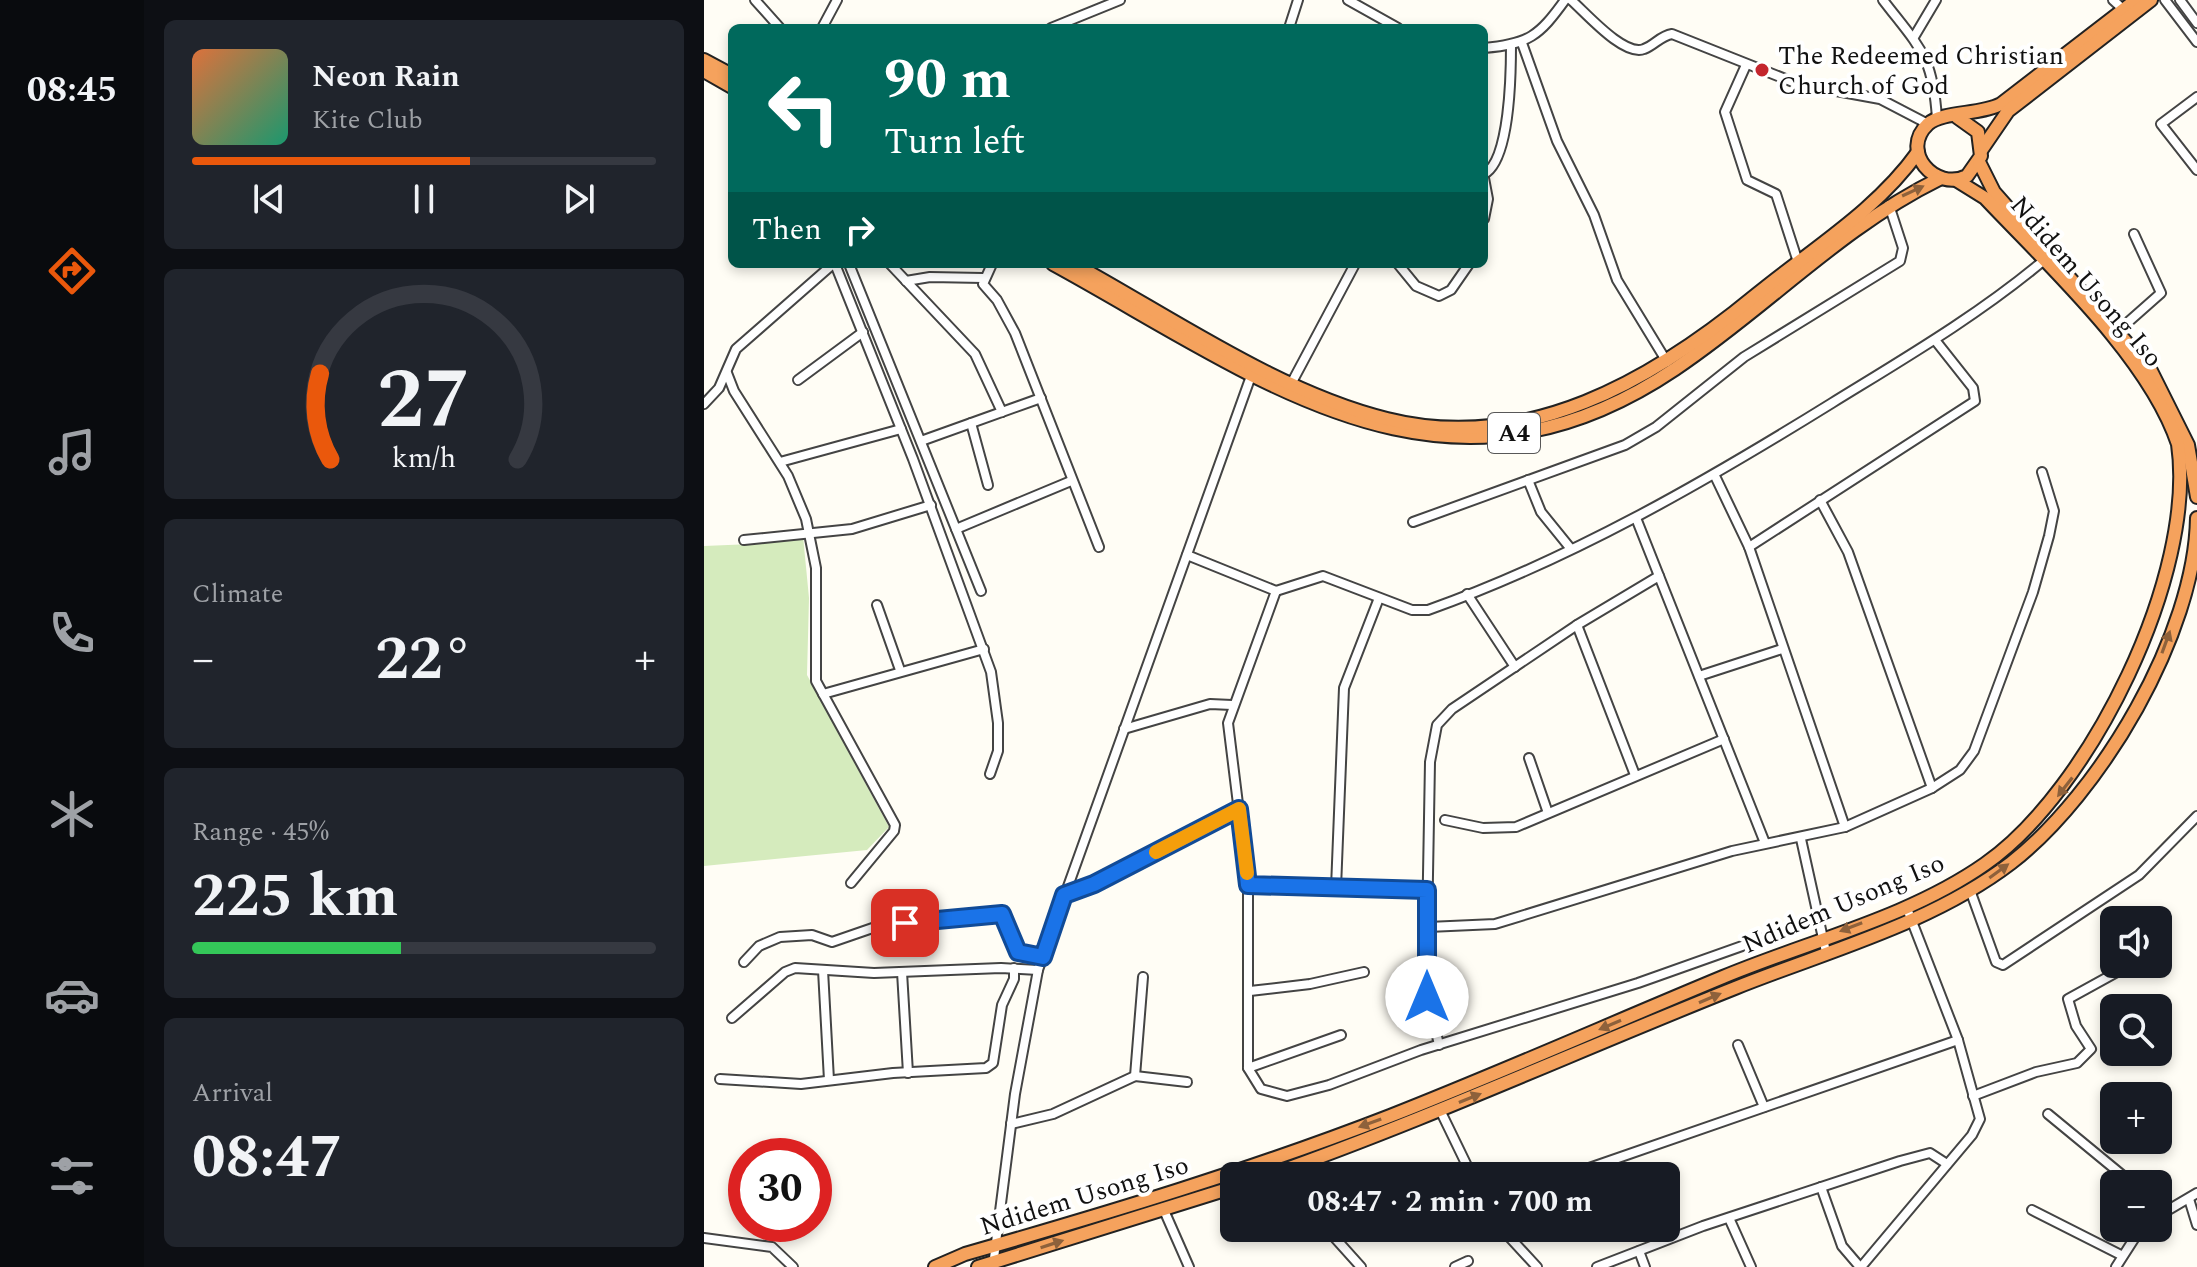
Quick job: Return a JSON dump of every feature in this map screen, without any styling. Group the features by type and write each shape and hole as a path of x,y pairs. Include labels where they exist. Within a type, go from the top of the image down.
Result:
{"highway":[{"path":"1933,121 1988,111 2001,104 2136,0"},
{"path":"1956,180 1972,172 2008,111 2151,0"},
{"path":"704,60 728,73"},
{"path":"704,71 728,85"},
{"path":"1957,117 1972,125 1981,155"},
{"name":"A4","path":"1081,268 1291,384 1343,406 1390,420 1458,428 1510,423 1573,408 1618,390 1667,362 1884,194 1918,152 1918,141 1933,121"},
{"path":"1918,152 1921,163 1939,179"},
{"name":"Ndidem Usong Iso","path":"1318,1162 1956,899 2014,861 2043,834 2095,774 2125,730 2151,679 2183,596 2194,491 2188,445 2150,369 1994,192 1981,155"},
{"name":"A4","path":"1060,268 1251,376 1336,415 1404,433 1489,437 1554,426 1635,393 1674,370 1889,204 1939,179 1956,180"},
{"name":"Ndidem Usong Iso","path":"1956,180 1985,198 2128,356 2155,393 2179,446 2194,491"},
{"name":"Ndidem Usong Iso","path":"935,1267 995,1245 1248,1167 1390,1116 1949,886 2005,850 2033,824 2092,752 2130,689 2169,592 2190,527 2197,518"},
{"path":"2147,650 2151,679"},
{"path":"2092,752 2095,774"},
{"path":"1949,886 1956,899"},
{"name":"Ndidem Usong Iso","path":"978,1267 994,1265 1220,1191"}],"street":[{"path":"755,0 776,24"},
{"path":"824,24 837,0"},
{"path":"1072,24 1120,0"},
{"path":"1290,24 1298,0"},
{"path":"1348,0 1391,24"},
{"path":"1488,48 1522,43 1548,24 1568,0 1614,39 1630,48 1645,49 1672,34 1798,84 1880,99 1933,121 1934,79 1914,37 1883,0"},
{"path":"1914,37 1936,0"},
{"path":"2113,0 2124,10"},
{"path":"2165,0 2197,42"},
{"path":"2180,0 2197,23"},
{"path":"1522,43 1557,141 1594,215 1617,280 1667,362"},
{"path":"1488,173 1497,157 1509,109 1511,45"},
{"path":"1746,65 1726,103 1726,119 1747,180 1776,194 1798,262"},
{"path":"2197,97 2161,124 2197,170"},
{"path":"1413,522 1638,440 1744,357 1900,261 1903,248 1889,204"},
{"path":"2118,331 2161,293 2134,234"},
{"path":"1187,555 1276,591 1323,576 1420,612 1571,549 1715,476 1989,306 2043,261"},
{"path":"704,404 727,373 736,349 829,268"},
{"path":"836,268 931,505 984,649 998,723 998,751 990,774"},
{"path":"851,268 981,591"},
{"path":"894,268 975,354 1002,412"},
{"path":"989,268 983,278 984,287 997,300 1010,321 1099,547"},
{"path":"1291,384 1353,268"},
{"path":"1401,268 1416,286 1439,296 1451,290 1466,268"},
{"path":"906,281 930,277 983,278"},
{"path":"798,380 863,332"},
{"path":"1749,547 1975,401 1973,388 1935,340"},
{"path":"727,373 734,391 780,462 811,536 816,568 815,674 895,825 894,831 851,883"},
{"path":"994,1265 1011,1124 1038,970 1251,376"},
{"path":"921,441 1041,398"},
{"path":"971,423 988,485"},
{"path":"780,462 901,429"},
{"path":"1428,927 1495,924 1765,843 1801,839 1845,827 1932,788 1960,770 1974,751 2033,592 2054,511 2042,472"},
{"path":"1715,476 1749,547 1845,827"},
{"path":"1528,480 1541,512 1571,549"},
{"path":"956,529 1071,481"},
{"path":"1820,500 1848,552 1932,788"},
{"path":"744,540 811,536 852,529 931,505"},
{"path":"1636,518 1765,843"},
{"path":"1439,1045 1426,987 1430,762 1437,725 1452,709 1577,625 1659,576"},
{"path":"1276,591 1232,705 1227,735 1248,885 1248,1068 1261,1089 1287,1096 1638,983 1818,919"},
{"path":"1467,594 1515,667"},
{"path":"1336,888 1344,688 1379,598"},
{"path":"877,605 900,670"},
{"path":"1577,625 1635,775"},
{"path":"823,694 984,649"},
{"path":"1699,676 1782,649"},
{"path":"1124,729 1210,704 1232,705"},
{"path":"1445,820 1503,830 1724,739"},
{"path":"1529,758 1548,813"},
{"path":"1064,895 1094,884 1239,809"},
{"path":"1970,890 1996,962 2003,965 2139,875 2197,816"},
{"path":"1801,839 1826,952"},
{"path":"1248,885 1427,890"},
{"path":"1821,1187 1842,1246 1860,1267 1978,1125 1979,1112 1958,1040 1906,906"},
{"path":"744,962 759,946 780,937 815,935 832,942 890,922 923,923 1000,914 1005,917 1018,952 1043,957"},
{"path":"732,1018 785,972 795,968 902,972 1038,970"},
{"path":"720,1079 801,1084 990,1066 1002,1005 1014,979 1014,968"},
{"path":"823,970 829,1080"},
{"path":"902,972 908,1073"},
{"path":"1250,991 1310,984 1364,972"},
{"path":"1135,1076 1143,977"},
{"path":"1973,1096 2036,1072 2066,1067 2085,1058 2091,1049 2076,1026 2068,999 2106,978"},
{"path":"1248,1068 1341,1035"},
{"path":"1606,1162 1958,1040"},
{"path":"1738,1045 1764,1107"},
{"path":"1011,1124 1053,1114 1135,1076 1187,1082"},
{"path":"1440,1110 1465,1162"},
{"path":"2048,1114 2116,1170"},
{"path":"1597,1267 1729,1218 1925,1154 1936,1155 1947,1164"},
{"path":"2172,1206 2193,1196 2197,1225"},
{"path":"1163,1208 1189,1267"},
{"path":"2032,1210 2121,1255"},
{"path":"1729,1218 1751,1267"},
{"path":"704,1238 772,1247 793,1267"},
{"path":"1339,1242 1361,1267"},
{"path":"1514,1242 1537,1267"},
{"path":"2116,1267 2131,1242"},
{"path":"1639,1251 1645,1267"},
{"path":"1455,1267 1468,1261"}],"green space":[{"path":"803,536 809,598 807,675 889,827 867,850 704,866 704,546 752,544"}],"slow traffic":[{"path":"1156,852 1239,809 1247,873"}],"place":[{"name":"The Redeemed Christian Church of God","path":"1762,70"}],"route":[{"path":"905,923 1002,914 1018,952 1024,956 1043,957 1064,895 1094,884 1239,809 1248,885 1427,890 1427,997"}]}
